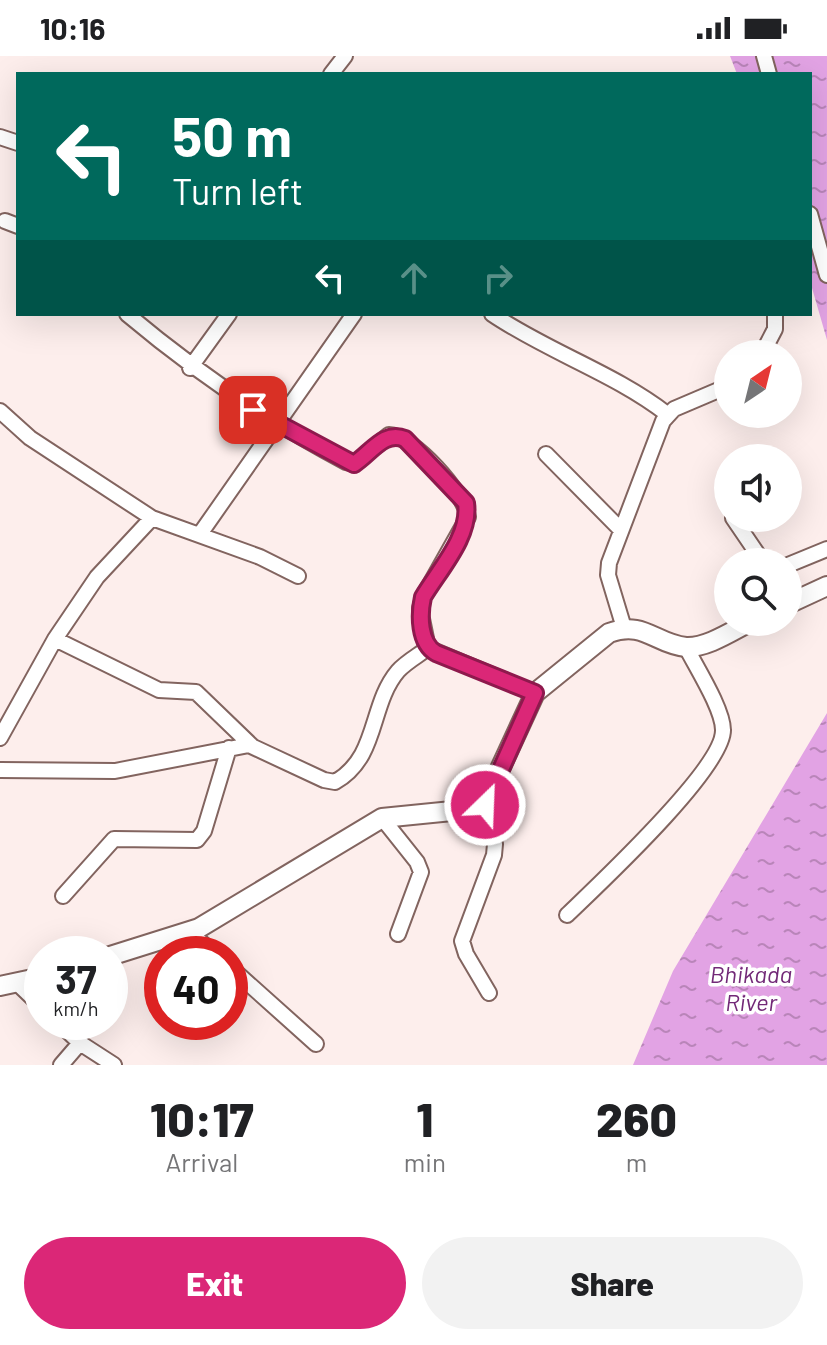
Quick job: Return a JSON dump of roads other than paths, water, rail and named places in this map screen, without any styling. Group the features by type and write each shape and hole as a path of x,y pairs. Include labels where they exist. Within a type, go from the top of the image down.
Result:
{"street":[{"path":"333,72 345,56"},
{"path":"812,221 827,275"},
{"path":"129,316 190,368 274,424 354,464 389,435 396,435 405,439 460,493 468,517 420,609 428,648"},
{"path":"190,368 228,316"},
{"path":"200,534 274,424 353,316"},
{"path":"495,316 575,363 643,396 667,414"},
{"path":"769,340 775,329 775,316"},
{"path":"624,628 608,575 621,530 667,414 714,392"},
{"path":"0,411 30,438 152,518 260,557 298,576"},
{"path":"546,454 621,530"},
{"path":"0,738 55,639 97,577 152,518"},
{"path":"802,559 827,549"},
{"path":"802,598 827,586"},
{"path":"489,993 462,941 494,855 495,844 482,808 535,693 609,633 624,628 640,629 686,647 700,645 720,636"},
{"path":"55,639 159,690 196,692 252,746 324,780 335,782 355,768 365,752 399,670 428,648"},
{"path":"567,915 651,835 720,743 722,722 686,647"},
{"path":"428,648 535,693"},
{"path":"0,770 115,771 252,746"},
{"path":"63,896 114,839 197,840 204,831 229,748"},
{"path":"128,950 207,924 382,818 482,808"},
{"path":"382,818 417,862 421,872 398,934"},
{"path":"188,931 194,936"},
{"path":"248,983 316,1044"},
{"path":"77,1040 114,1065"},
{"path":"61,1065 80,1043"}],"water":[{"path":"730,56 827,56 827,340 812,288 812,72 736,72"},
{"name":"Bhikada River","path":"827,713 827,1065 633,1065 673,971"}]}
